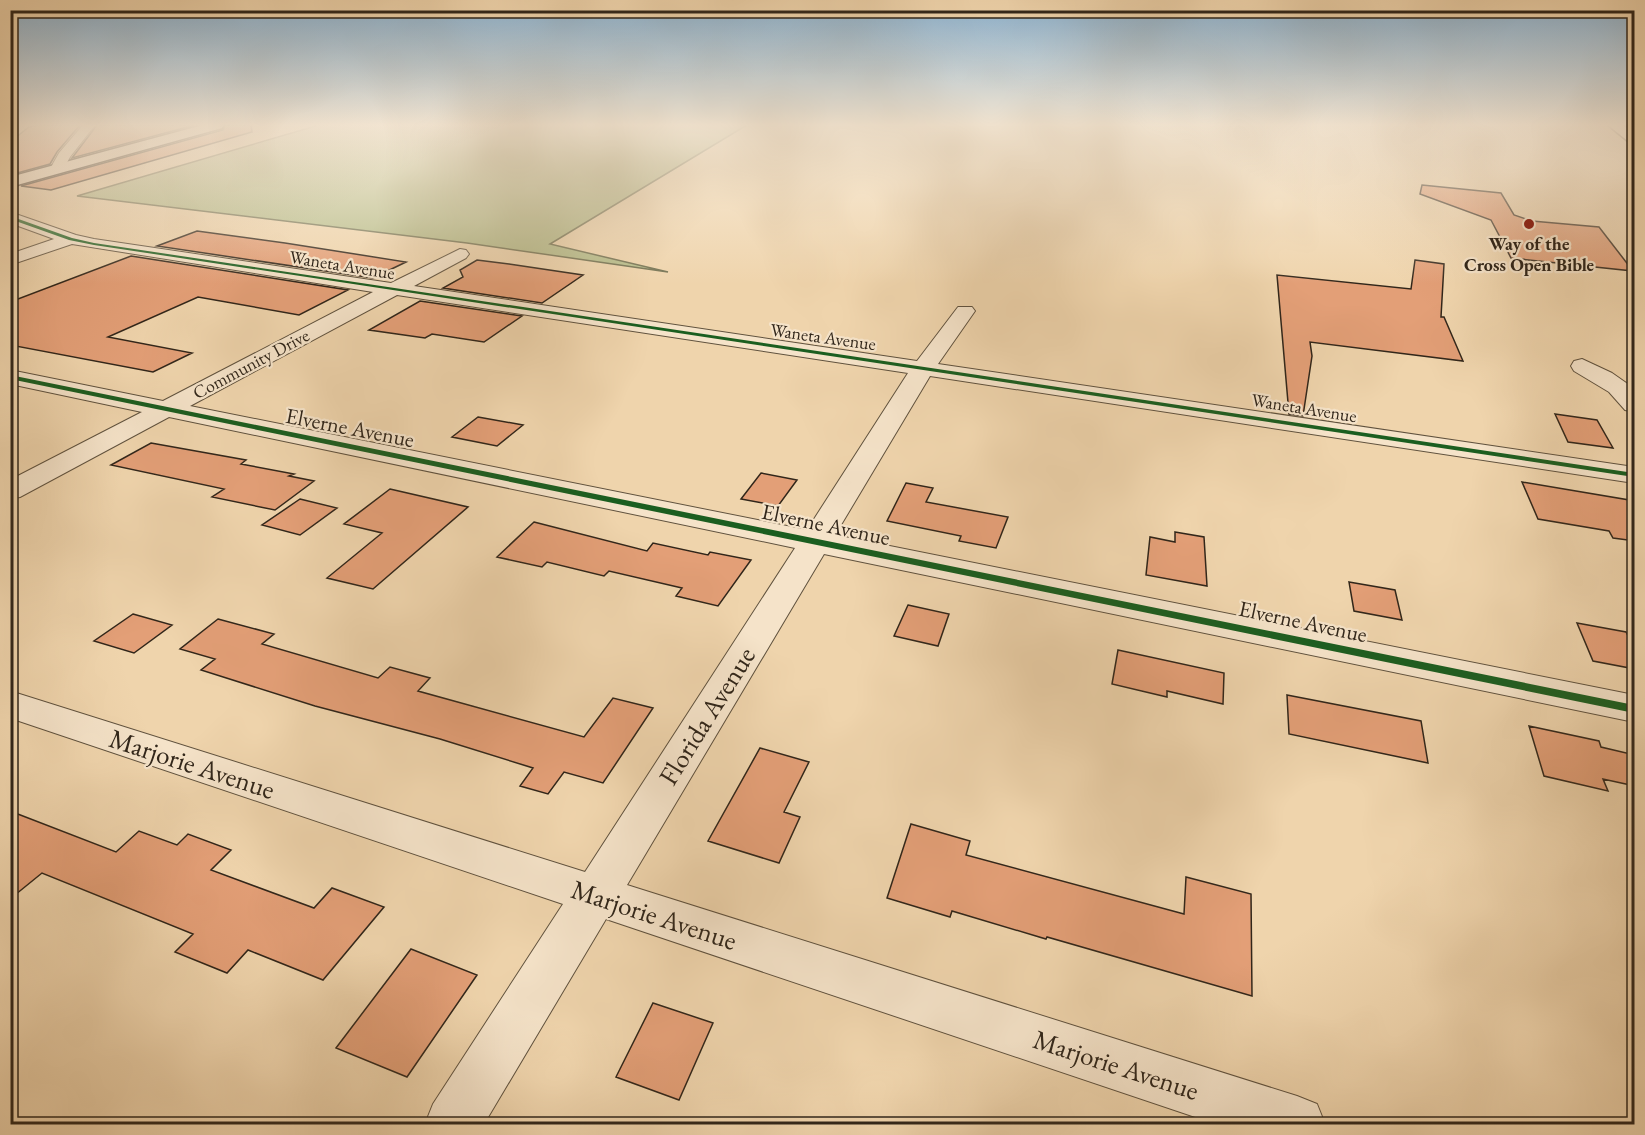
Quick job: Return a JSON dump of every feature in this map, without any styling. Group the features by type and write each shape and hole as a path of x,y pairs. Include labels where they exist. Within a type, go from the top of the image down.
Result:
{"street":[{"path":"10,182 25,178"},
{"name":"Waneta Avenue","path":"10,217 35,224 71,239 1635,474"},
{"path":"10,260 71,239"},
{"name":"Community Drive","path":"10,491 460,254"},
{"name":"Florida Avenue","path":"453,1125 923,368 965,310"},
{"path":"1582,366 1607,378 1635,405"},
{"name":"Elverne Avenue","path":"10,378 1635,708"},
{"name":"Marjorie Avenue","path":"10,704 1298,1125"}],"green space":[{"path":"138,178 659,178 550,244 668,272 467,243 77,196"}],"building":[{"path":"50,178 93,178 51,190 21,186"},
{"name":"Way of the Cross Open Bible","path":"1422,185 1501,193 1514,215 1532,221 1599,227 1633,271 1511,258 1491,220 1420,194"},
{"path":"197,231 406,262 373,278 157,246"},
{"path":"131,256 348,290 299,315 198,297 108,337 192,353 153,372 10,345 10,302"},
{"path":"477,260 583,275 542,303 443,288 463,277 460,270"},
{"path":"1415,260 1444,264 1441,317 1444,317 1463,361 1310,342 1312,356 1303,416 1289,414 1277,275 1411,289"},
{"path":"420,301 522,316 484,342 432,334 425,338 369,330"},
{"path":"1555,414 1597,420 1613,448 1568,442"},
{"path":"478,417 523,425 497,446 452,437"},
{"path":"151,443 246,460 241,464 294,474 289,476 314,481 275,510 212,497 224,489 111,465"},
{"path":"761,473 797,480 778,506 741,499"},
{"path":"1522,482 1635,501 1635,541 1613,538 1609,531 1538,519"},
{"path":"906,483 933,488 926,502 1008,517 996,548 959,541 961,536 887,521"},
{"path":"390,489 468,507 373,589 327,578 382,533 344,524"},
{"path":"300,499 337,508 300,535 262,525"},
{"path":"534,522 647,551 653,543 708,555 710,552 751,560 718,606 676,596 682,588 609,571 604,576 547,562 542,567 497,557"},
{"path":"1175,532 1204,537 1207,586 1146,575 1150,537 1175,542"},
{"path":"1349,582 1395,590 1402,620 1354,611"},
{"path":"908,605 949,614 938,646 894,636"},
{"path":"133,614 172,625 134,653 94,641"},
{"path":"218,619 274,634 262,644 378,678 390,667 430,678 418,691 584,737 613,698 653,708 603,783 564,772 548,794 520,786 533,768 440,739 315,706 201,670 215,659 180,649"},
{"path":"1577,623 1626,632 1635,649 1635,669 1593,661"},
{"path":"1118,650 1224,673 1223,704 1167,691 1167,697 1112,684"},
{"path":"1287,695 1421,721 1428,763 1289,734"},
{"path":"1529,726 1599,741 1601,747 1635,755 1635,786 1603,779 1608,791 1544,776"},
{"path":"760,748 809,762 784,812 800,817 779,863 708,841"},
{"path":"10,811 116,852 139,831 177,845 188,834 231,850 211,870 314,908 332,888 384,907 323,980 248,950 227,973 175,952 193,934 42,873 10,899"},
{"path":"911,824 970,841 966,855 1184,914 1186,877 1251,894 1252,996 952,911 950,917 887,898"},
{"path":"411,949 477,975 407,1077 336,1048"},
{"path":"653,1003 713,1023 679,1100 616,1077"}],"cycle path":[{"path":"10,217 71,239 94,244 1634,475"},
{"path":"10,377 1634,709"}],"place":[{"name":"Way of the Cross Open Bible","path":"1529,224"}]}
